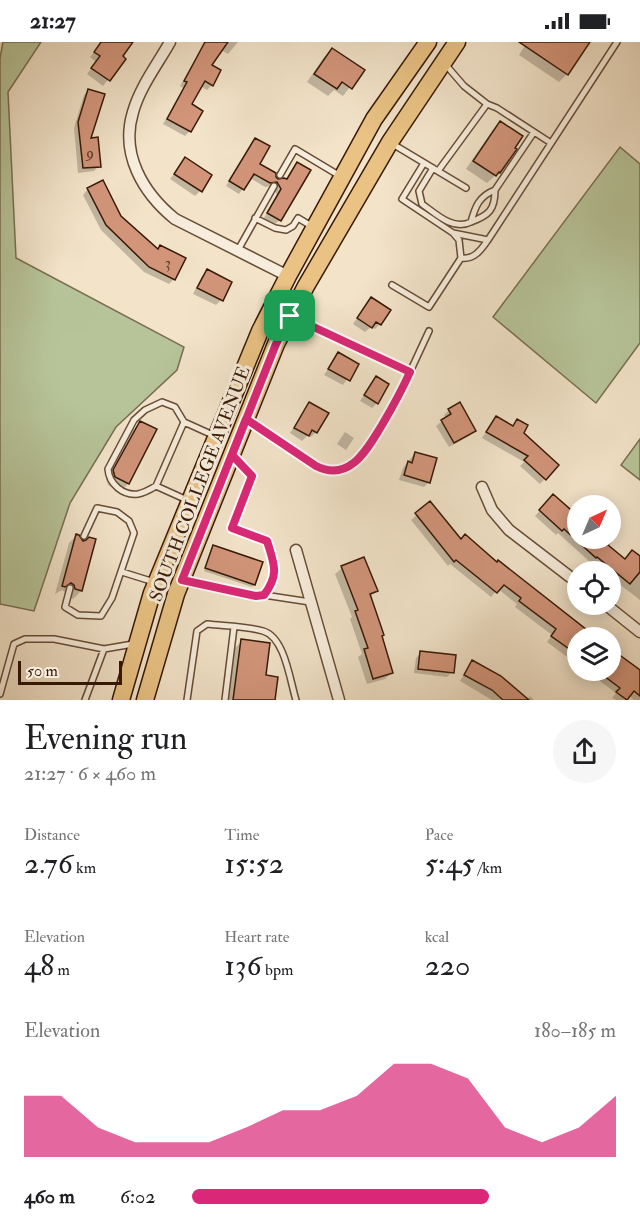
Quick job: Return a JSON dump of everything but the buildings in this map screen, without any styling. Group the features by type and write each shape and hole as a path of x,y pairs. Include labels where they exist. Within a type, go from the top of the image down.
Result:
{"main road":[{"name":"SOUTH COLLEGE AVENUE","path":"145,700 182,580 276,344 390,142 457,42"},
{"name":"SOUTH COLLEGE AVENUE","path":"121,700 156,582 260,331 374,119 422,44"}],"street":[{"path":"170,42 138,97 132,114 130,146 133,164 140,180 161,207 175,219 288,276"},
{"path":"482,486 492,510 509,530 567,575"},
{"path":"296,550 339,700"},
{"path":"619,615 640,632"}],"lane":[{"path":"461,258 468,259 475,255 488,240 616,42"},
{"path":"443,62 464,86 487,104 551,143"},
{"path":"487,104 419,191 422,204 450,223 464,226 485,217 495,203 495,190 534,132"},
{"path":"390,142 466,188"},
{"path":"280,175 295,149 342,177"},
{"path":"424,163 402,200 453,232 488,240"},
{"path":"237,252 274,186"},
{"path":"471,222 474,210 485,194 495,190"},
{"path":"255,218 286,231 298,218 314,228"},
{"path":"392,285 429,307 461,258 459,240 453,232"},
{"path":"290,316 410,372"},
{"path":"246,419 316,466 328,471 346,467 361,457 397,400 429,331"},
{"path":"184,422 156,486 139,494 124,492 112,483 108,477 108,469 134,420 145,410 162,402 175,407 184,422 216,437"},
{"path":"232,455 252,476 232,528 267,541 275,568 274,579 264,595"},
{"path":"156,486 190,501"},
{"path":"70,588 65,607 78,615 101,616 112,598 134,533 129,521 117,512 97,508 84,536"},
{"path":"122,572 156,582"},
{"path":"182,580 256,596 264,595 310,602"},
{"path":"187,700 197,631 207,624 264,631 275,638 281,649 296,700"},
{"path":"225,700 234,627"},
{"path":"0,694 14,644 25,639 54,639 104,649 137,643"},
{"path":"85,700 104,649"}],"green space":[{"path":"3,42 41,42 8,92 16,258 184,347 177,370 116,427 70,503 34,611 0,604 0,58"},
{"path":"620,147 640,164 640,343 596,403 493,317"},
{"path":"640,439 640,480 621,465"}],"route":[{"path":"290,316 276,344 232,455 252,476 232,528 267,541 275,568 274,579 264,595 256,596 182,580 246,419 281,443 316,466 328,471 336,471 361,457 397,400 410,372 290,316"}]}
